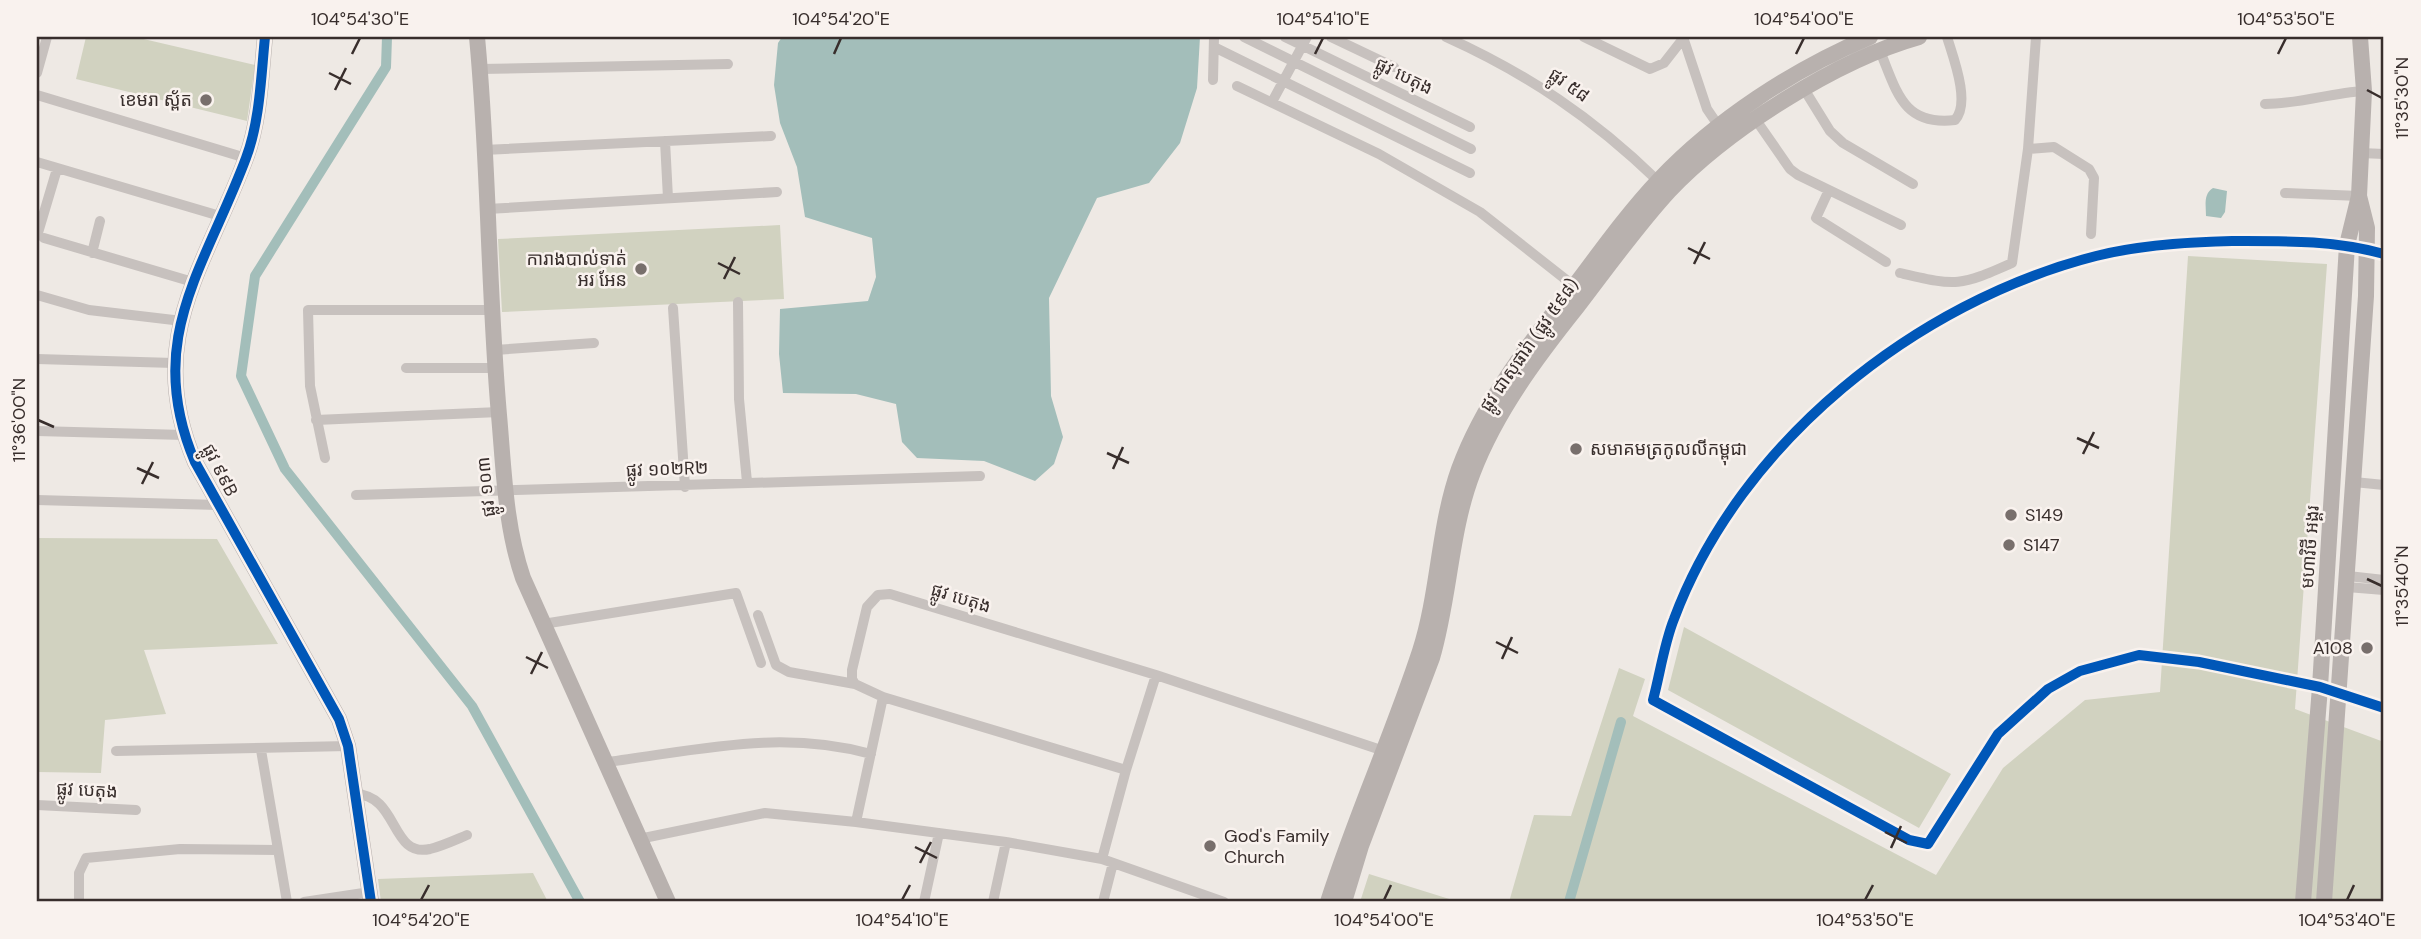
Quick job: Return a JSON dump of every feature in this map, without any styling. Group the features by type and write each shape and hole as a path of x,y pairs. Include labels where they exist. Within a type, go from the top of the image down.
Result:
{"main road":[{"name":"ផ្លូវ ៩៩B","path":"265,37 253,131 246,158 192,282 182,321 174,363 175,399 184,435 218,505 339,719 348,746 370,897"},
{"name":"ផ្លូវ ១០៣","path":"477,37 495,368 504,490 514,551 543,624 668,902"},
{"name":"ផ្លូវ ជាសុផារ៉ា (ផ្លូវ ៥៩៨)","path":"1344,902 1428,624 1449,504 1459,469 1506,381 1574,286 1658,181 1720,128 1795,75 1870,37"},
{"name":"ផ្លូវ ជាសុផារ៉ា (ផ្លូវ ៥៩៨)","path":"1328,902 1441,627 1455,542 1472,474 1503,413 1552,338 1669,191 1698,164 1756,120 1804,89 1914,37"},
{"name":"មហាវិថី អង្គរ","path":"2303,902 2320,687 2347,245 2359,196 2364,91 2360,37"},
{"name":"មហាវិថី អង្គរ","path":"2324,902 2341,693 2368,250 2367,228 2359,196"}],"street":[{"path":"37,73 47,37"},
{"path":"1244,37 1471,149"},
{"name":"ផ្លូវ បេតុង","path":"1285,37 1305,41 1470,127"},
{"path":"1331,37 1394,67"},
{"name":"ផ្លូវ ៥៨","path":"1446,37 1521,73 1569,104 1658,181"},
{"path":"1584,37 1650,69 1664,63 1682,38"},
{"path":"1880,51 1908,109 1925,120 1955,120 1961,109 1960,83 1947,37"},
{"path":"1900,272 1948,284 1963,284 2012,263 2028,149 2036,37"},
{"path":"1682,38 1707,109 1720,128"},
{"path":"1272,102 1305,41"},
{"path":"1213,80 1214,42 1284,81 1471,173"},
{"path":"480,69 728,64"},
{"path":"1237,86 1379,154 1480,212 1574,286"},
{"path":"1804,89 1830,131 1843,143 1913,184"},
{"path":"2265,104 2300,102 2340,92 2364,91"},
{"path":"37,95 246,158"},
{"path":"1432,129 1441,113"},
{"path":"1756,120 1790,169 1901,225"},
{"path":"484,150 771,136"},
{"path":"665,141 668,198"},
{"path":"2028,149 2054,148 2090,169 2094,178 2091,234"},
{"path":"2361,153 2384,154"},
{"path":"37,162 220,216"},
{"path":"57,169 40,237 192,282"},
{"path":"1829,190 1816,218 1886,262"},
{"path":"487,209 777,192"},
{"path":"2285,193 2359,196"},
{"path":"92,253 100,221"},
{"path":"2384,254 2347,245 2308,240 2209,242 2098,255 2027,278 1960,309 1902,344 1857,376 1815,411 1761,472 1729,514 1697,570 1674,619 1653,701 1909,840 1928,844 1998,734 2048,689 2080,671 2139,655 2200,662 2320,687 2384,708"},
{"path":"37,295 89,310 182,321"},
{"path":"738,302 739,399 747,482"},
{"path":"673,308 685,487"},
{"path":"325,458 310,386 308,310 492,310"},
{"path":"495,350 594,342"},
{"path":"37,359 174,363"},
{"path":"406,368 495,368"},
{"path":"316,420 499,412"},
{"path":"37,431 184,435"},
{"name":"ផ្លូវ ១០២R២","path":"356,495 980,477"},
{"path":"2354,482 2384,485"},
{"path":"37,500 218,505"},
{"path":"2348,581 2384,580"},
{"path":"2348,581 2384,590"},
{"path":"543,624 736,593 761,663"},
{"name":"ផ្លូវ បេតុង","path":"855,684 852,670 867,607 878,596 890,594 1156,676 1389,752"},
{"path":"758,615 776,665 789,673 855,684 883,697 1126,770"},
{"path":"1103,902 1107,861 1126,770 1156,676"},
{"path":"856,822 883,697"},
{"path":"607,762 780,741 837,745 871,754"},
{"path":"116,751 261,750 348,746"},
{"path":"261,750 287,902"},
{"path":"355,794 373,797 382,803 398,834 420,849 467,835"},
{"name":"ផ្លូវ បេតុង","path":"37,805 136,810"},
{"path":"639,839 765,813 856,822 1006,842 1107,861 1224,902"},
{"path":"924,902 939,833"},
{"path":"993,902 1006,842"},
{"path":"79,902 79,873 86,858 180,849 278,850"},
{"path":"304,902 370,897"}],"green space":[{"name":"ខេមរា ស្ព័ត","path":"86,37 135,37 255,65 247,121 76,79"},
{"name":"ការាងបាល់ទាត់ អរ អែន","path":"780,225 784,299 502,312 498,239"},
{"path":"2188,256 2327,264 2295,709 2384,742 2384,902 1509,902 1534,815 1571,816 1619,668 1645,679 1633,716 1936,875 2003,768 2085,700 2160,692"},
{"path":"37,538 217,539 278,644 144,650 166,714 105,720 101,773 37,772"},
{"path":"1684,627 1951,774 1919,828 1668,690"},
{"path":"533,873 548,902 381,902 378,879"},
{"path":"1369,874 1459,902 1360,902"}],"water":[{"path":"782,37 1200,37 1197,88 1180,143 1149,183 1097,198 1049,298 1051,396 1063,437 1054,464 1035,481 984,461 917,458 902,442 896,404 856,394 783,393 779,354 780,309 868,301 876,277 872,238 805,217 797,167 780,123 774,85 778,43"},
{"path":"2213,188 2227,191 2225,212 2221,218 2206,216 2206,197"}],"waterway":[{"path":"387,37 386,67 255,276 241,376 285,469 472,706 580,902"},
{"path":"1569,902 1621,722"}],"cycle path":[{"path":"265,37 251,144 198,270 186,306 177,341 175,378 181,418 195,462 339,719 348,746 371,902"},
{"path":"2384,254 2327,244 2271,241 2181,243 2112,252 2029,278 1963,307 1901,344 1842,388 1789,438 1742,494 1704,554 1674,619 1653,700 1909,840 1928,844 1998,734 2048,689 2080,671 2139,655 2199,662 2320,687 2384,708"}],"place":[{"name":"ខេមរា ស្ព័ត","path":"206,100"},
{"name":"ការាងបាល់ទាត់ អរ អែន","path":"641,269"},
{"name":"សមាគមត្រកូលលីកម្ពុជា","path":"1576,449"},
{"name":"S149","path":"2011,515"},
{"name":"S147","path":"2009,545"},
{"name":"A108","path":"2367,648"},
{"name":"God's Family Church","path":"1210,846"}]}
